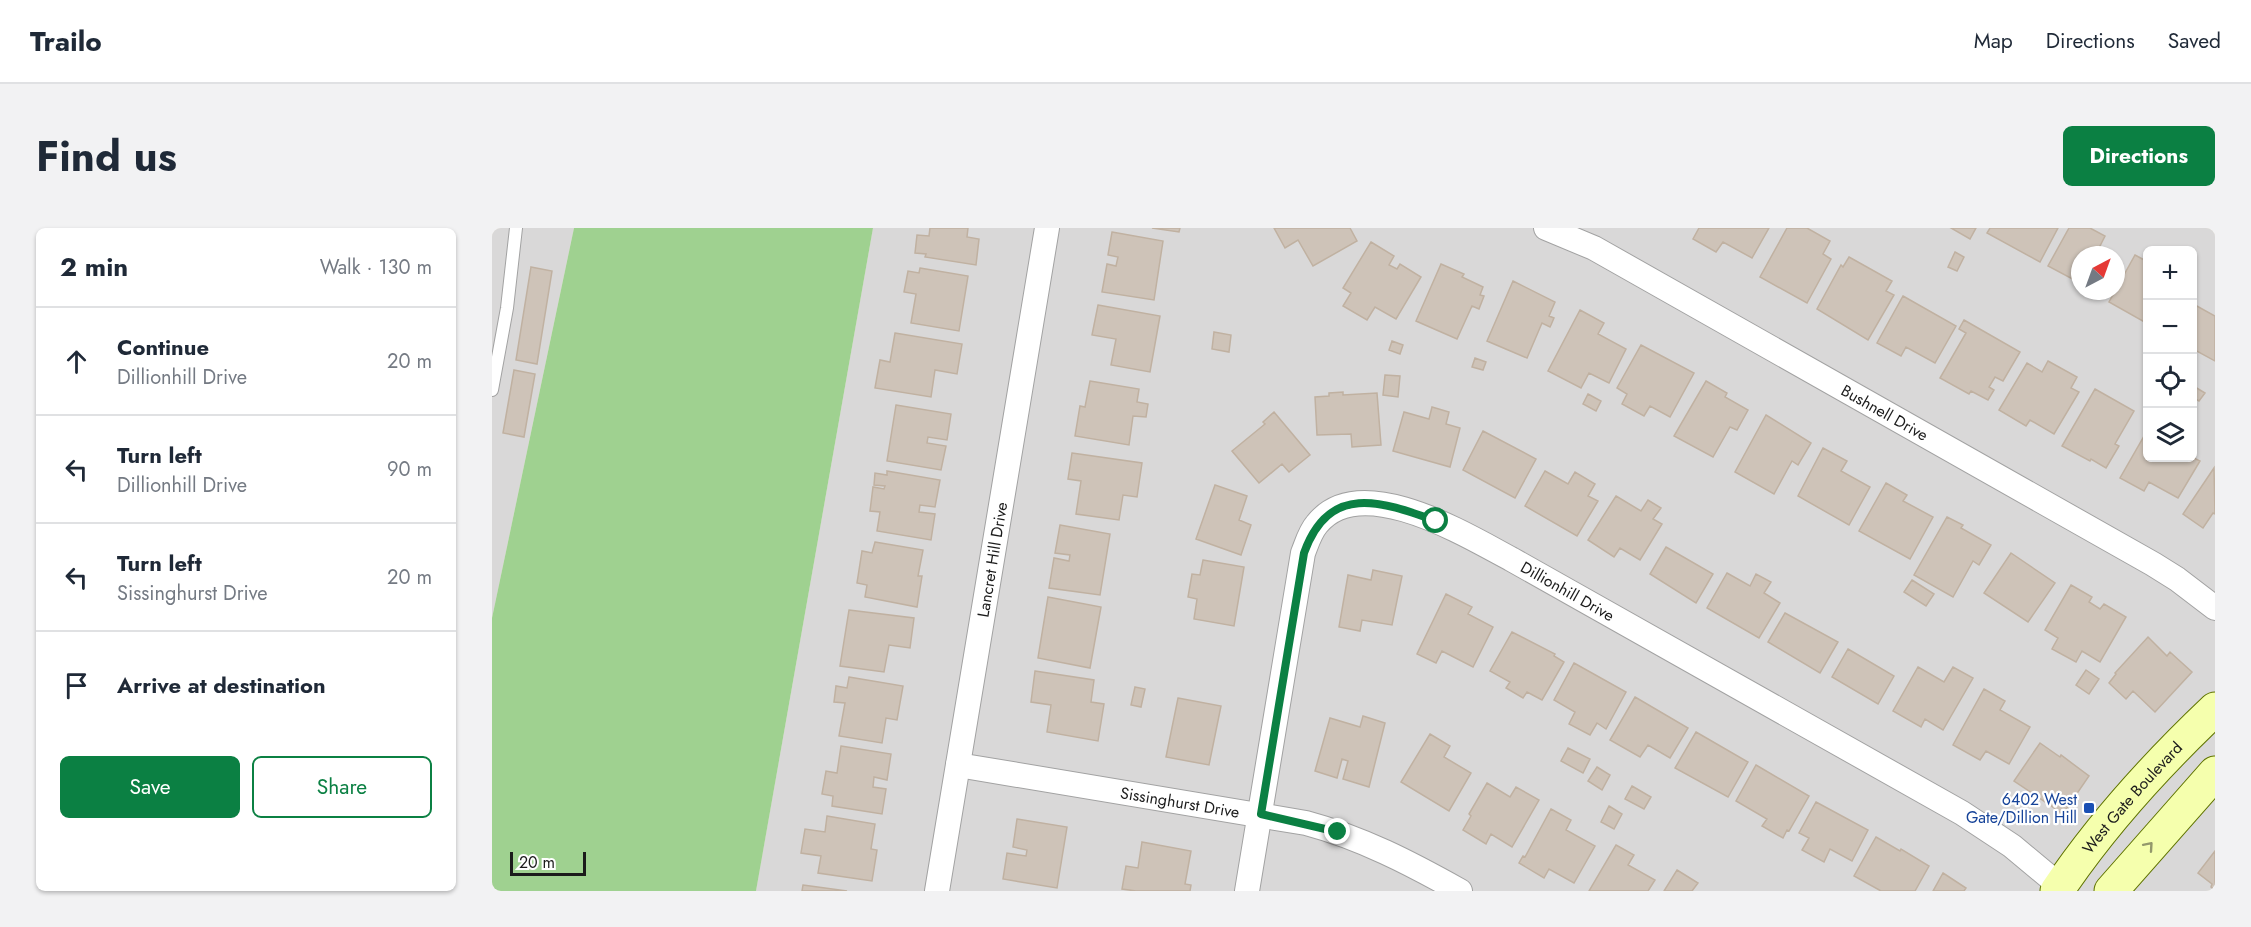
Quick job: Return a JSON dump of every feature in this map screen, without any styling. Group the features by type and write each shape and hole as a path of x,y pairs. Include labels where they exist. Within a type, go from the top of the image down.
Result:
{"main road":[{"name":"West Gate Boulevard","path":"2058,889 2108,825 2154,772 2215,709"},
{"path":"2112,891 2215,773"}],"street":[{"name":"Lancret Hill Drive","path":"937,891 1047,228"},
{"name":"Bushnell Drive","path":"1546,228 1593,248 2153,564 2215,608"},
{"name":"Dillionhill Drive","path":"1247,891 1304,553 1318,523 1333,511 1348,505 1365,503 1384,504 1436,521 1467,535 1962,813 2012,846 2058,889"},
{"name":"Sissinghurst Drive","path":"958,765 1261,814 1338,832 1405,860 1460,891"}],"lane":[{"path":"492,390 507,308 516,228"}],"shaded area":[{"path":"492,228 574,228 492,618"},
{"path":"873,228 2215,228 2215,891 756,891"}],"green space":[{"path":"574,228 873,228 756,891 492,891 492,618"}],"building":[{"path":"930,228 968,228 967,237 979,239 976,265 925,257 926,254 915,253 917,235 929,236"},
{"path":"1152,228 1180,228 1179,232"},
{"path":"1274,228 1350,228 1357,241 1313,266 1298,240 1285,248"},
{"path":"1699,228 1769,228 1752,258 1723,242 1716,252 1693,239"},
{"path":"1787,228 1807,228 1830,241 1823,254 1831,259 1807,303 1760,277"},
{"path":"1951,228 1976,228 1970,239"},
{"path":"1990,228 2058,228 2040,262 1987,233"},
{"path":"2069,228 2090,228 2105,236 2100,246 2071,246 2071,278 2048,266"},
{"path":"1112,232 1163,241 1154,300 1102,292 1107,264 1116,266 1118,257 1108,255"},
{"path":"1371,242 1394,256 1389,265 1397,269 1400,264 1421,277 1396,319 1375,307 1367,320 1343,306 1351,293 1343,288"},
{"path":"1955,252 1964,257 1957,271 1948,267"},
{"path":"2135,255 2143,259 2143,321 2109,302 2110,300 2125,300 2125,273"},
{"path":"1849,257 1892,281 1886,291 1894,295 1868,340 1817,309 1841,265 1843,267"},
{"path":"1441,264 1464,274 1462,277 1483,287 1480,295 1484,296 1479,309 1472,306 1457,339 1416,321"},
{"path":"531,267 552,271 537,364 516,360"},
{"path":"920,268 968,276 959,331 911,323 916,294 904,292 908,271 919,273"},
{"path":"1513,281 1555,302 1549,316 1554,318 1550,327 1542,323 1527,358 1487,341"},
{"path":"1903,296 1956,326 1935,363 1906,347 1901,356 1877,343"},
{"path":"1098,305 1160,316 1150,372 1111,365 1116,339 1092,335"},
{"path":"2197,306 2215,316 2215,361 2197,351"},
{"path":"1580,310 1604,323 1598,334 1626,349 1609,383 1589,373 1581,388 1548,371"},
{"path":"1964,320 2020,352 2003,381 1995,377 1989,387 1994,390 1988,400 1971,391 1969,394 1940,378 1966,333 1959,329"},
{"path":"1214,332 1231,335 1229,352 1212,349"},
{"path":"895,333 962,344 957,374 935,370 931,397 875,388 880,360 890,362"},
{"path":"1392,341 1403,345 1400,354 1389,350"},
{"path":"1641,345 1694,373 1670,417 1650,406 1644,416 1622,404 1627,394 1617,388"},
{"path":"1475,358 1486,362 1483,370 1472,367"},
{"path":"2048,361 2077,377 2071,388 2079,392 2054,434 2030,420 2026,426 1999,410 2027,363 2042,372"},
{"path":"514,370 535,374 524,437 503,433"},
{"path":"1385,375 1400,376 1398,397 1383,395"},
{"path":"1090,381 1139,389 1137,402 1148,404 1146,417 1133,416 1129,445 1075,436 1080,406 1085,407"},
{"path":"1706,381 1727,393 1725,397 1748,410 1737,430 1730,427 1713,457 1674,436"},
{"path":"2197,388 2205,393 2199,401 2197,400"},
{"path":"2095,389 2134,411 2115,444 2119,446 2106,468 2062,446"},
{"path":"1343,392 1343,395 1377,393 1381,445 1352,447 1351,434 1317,435 1315,397"},
{"path":"1588,394 1601,401 1596,411 1583,404"},
{"path":"896,405 951,414 947,440 928,437 927,443 946,446 941,470 887,461"},
{"path":"1432,407 1449,412 1446,424 1460,428 1450,467 1393,451 1404,412 1429,419"},
{"path":"1274,412 1310,455 1289,472 1282,464 1259,483 1232,451 1265,424 1263,422"},
{"path":"1766,415 1811,443 1798,465 1792,461 1774,494 1735,472"},
{"path":"1483,431 1536,459 1515,498 1463,470"},
{"path":"2143,438 2143,462 2200,461 2178,498 2149,482 2144,491 2120,478"},
{"path":"1823,448 1847,461 1841,471 1870,487 1849,525 1798,496"},
{"path":"1072,453 1142,463 1137,497 1123,495 1119,520 1076,514 1081,481 1068,479"},
{"path":"2214,468 2215,514 2213,513 2203,528 2183,514"},
{"path":"887,471 940,480 935,507 920,505 919,512 935,514 931,540 877,531 880,512 870,511 873,487 884,489 885,486 874,485 875,473 887,475"},
{"path":"1545,471 1568,484 1575,472 1595,484 1588,496 1598,501 1577,536 1525,506"},
{"path":"1886,483 1907,495 1903,501 1933,517 1910,559 1859,531"},
{"path":"1215,485 1247,496 1239,520 1251,525 1241,555 1196,539"},
{"path":"1616,496 1641,511 1648,500 1661,508 1653,519 1662,524 1640,560 1620,548 1614,557 1588,540"},
{"path":"1947,517 1963,525 1961,528 1991,545 1979,565 1973,561 1953,597 1914,575"},
{"path":"1060,525 1110,534 1100,595 1049,588 1054,558 1069,561 1070,555 1055,553"},
{"path":"875,542 923,550 918,576 922,576 917,607 865,597 867,585 857,583 862,551 872,553"},
{"path":"1666,547 1713,574 1696,603 1650,574"},
{"path":"2011,553 2055,583 2028,622 1984,593"},
{"path":"1203,560 1244,567 1234,626 1194,619 1197,599 1188,597 1192,574 1200,575"},
{"path":"1373,570 1402,576 1392,625 1362,620 1360,631 1339,627 1348,575 1371,580"},
{"path":"1727,573 1750,586 1756,574 1771,582 1764,593 1780,603 1759,638 1707,608"},
{"path":"1912,580 1934,594 1926,606 1904,592"},
{"path":"2071,585 2092,597 2089,602 2100,609 2104,604 2126,617 2100,662 2082,651 2076,662 2052,649 2058,638 2045,630"},
{"path":"1446,594 1472,607 1468,614 1493,627 1473,667 1442,651 1436,663 1417,654"},
{"path":"1048,597 1101,607 1090,668 1038,658"},
{"path":"849,610 914,618 910,648 889,645 884,672 840,666"},
{"path":"1785,613 1838,642 1820,673 1768,642"},
{"path":"1512,632 1555,654 1554,656 1564,662 1542,700 1527,692 1523,698 1506,688 1510,682 1490,671"},
{"path":"2148,637 2167,656 2170,652 2192,672 2155,712 2133,691 2126,699 2109,683 2115,673"},
{"path":"1848,649 1894,676 1878,704 1832,677"},
{"path":"1574,663 1626,692 1606,729 1597,723 1590,735 1569,724 1575,712 1554,700"},
{"path":"1918,667 1944,682 1953,667 1973,678 1943,730 1925,719 1921,727 1893,711"},
{"path":"2086,670 2099,679 2089,694 2076,685"},
{"path":"1035,671 1094,680 1091,702 1104,704 1098,741 1047,732 1051,705 1031,702"},
{"path":"849,677 903,686 897,720 886,718 882,743 839,736 845,703 834,702 836,686 847,688"},
{"path":"1135,687 1145,689 1141,707 1131,705"},
{"path":"1984,689 2005,701 2000,710 2030,727 2009,764 1986,751 1980,760 1953,745"},
{"path":"1635,697 1688,728 1670,758 1648,745 1640,757 1610,740"},
{"path":"1178,698 1221,706 1209,765 1166,757"},
{"path":"1363,716 1385,723 1369,787 1343,779 1348,761 1342,759 1337,778 1315,771 1330,718 1360,727"},
{"path":"1696,732 1748,762 1728,797 1675,768"},
{"path":"1430,734 1450,746 1444,757 1471,773 1449,811 1401,782"},
{"path":"2040,743 2089,776 2063,814 2014,781"},
{"path":"841,746 891,754 887,780 874,777 873,787 886,789 882,814 832,806 833,796 822,794 826,771 837,773"},
{"path":"1568,748 1590,759 1583,773 1561,761"},
{"path":"1756,765 1809,796 1783,838 1762,826 1767,819 1736,801"},
{"path":"1597,767 1610,775 1602,790 1588,781"},
{"path":"1487,783 1510,797 1516,787 1539,800 1512,847 1491,834 1486,844 1463,830 1471,816 1469,814"},
{"path":"1632,786 1651,797 1644,809 1625,799"},
{"path":"1816,802 1868,830 1852,861 1830,849 1824,862 1802,850 1809,838 1799,833"},
{"path":"1609,806 1622,814 1614,829 1601,822"},
{"path":"1551,809 1571,820 1566,830 1595,846 1574,883 1549,869 1544,878 1519,863 1523,856 1525,857"},
{"path":"827,816 875,824 871,849 877,850 872,881 818,873 821,856 801,853 805,829 825,832"},
{"path":"1017,819 1067,827 1057,888 1003,879 1007,853 1026,856 1027,850 1013,847"},
{"path":"1876,837 1929,866 1915,891 1881,891 1854,876"},
{"path":"1142,842 1191,851 1185,884 1191,885 1190,891 1122,889 1126,866 1138,868"},
{"path":"1616,845 1634,855 1628,865 1655,880 1648,891 1589,891"},
{"path":"2215,851 2215,890 2211,887 2212,884 2198,873"},
{"path":"1677,870 1698,883 1692,891 1664,891"},
{"path":"1943,873 1966,888 1964,891 1933,891"},
{"path":"803,885 847,891 802,891"}],"place":[{"name":"6402 West Gate/Dillion Hill","path":"2089,808"}],"route":[{"path":"1338,832 1261,814 1304,553 1318,523 1333,511 1348,505 1384,504 1436,521"}]}
